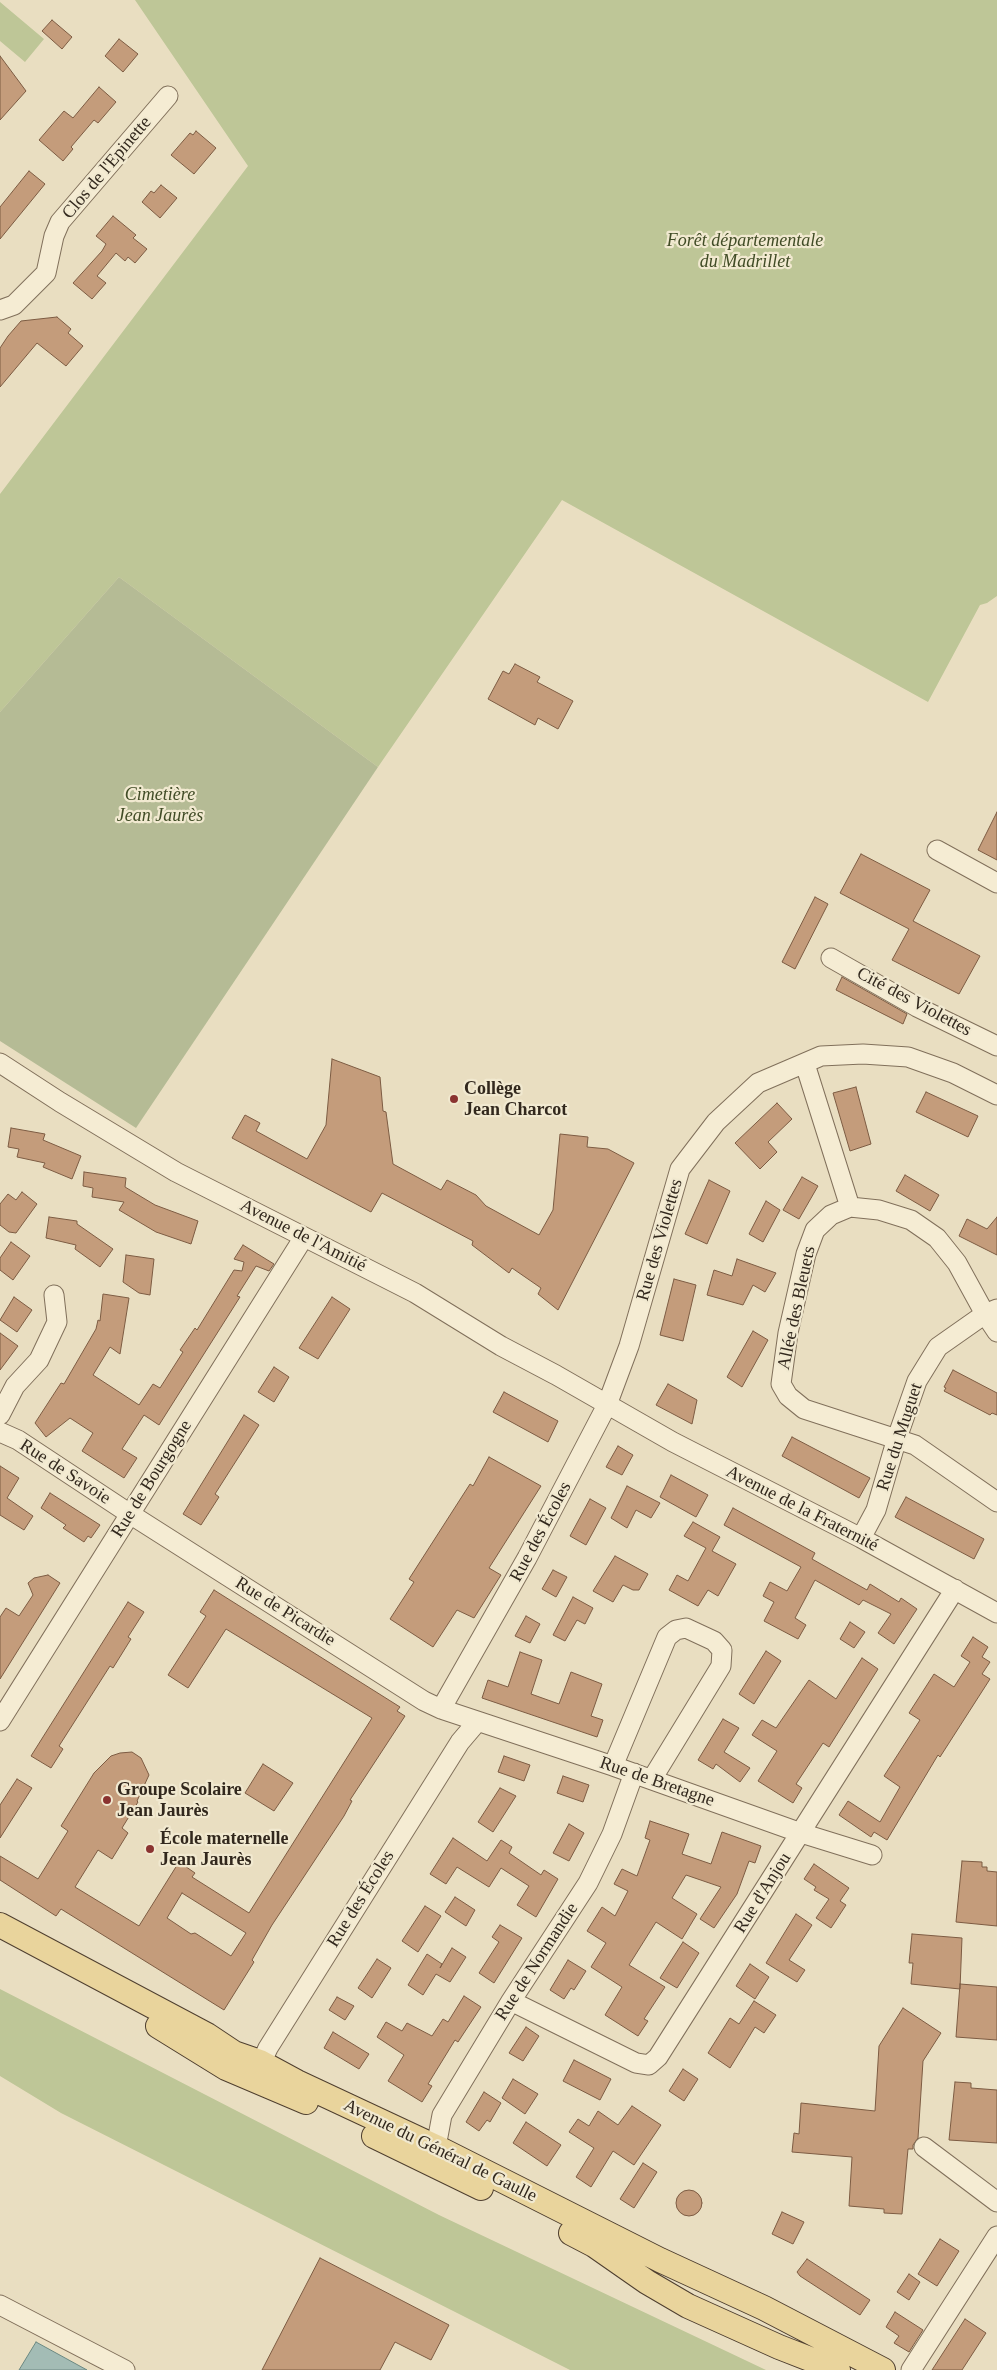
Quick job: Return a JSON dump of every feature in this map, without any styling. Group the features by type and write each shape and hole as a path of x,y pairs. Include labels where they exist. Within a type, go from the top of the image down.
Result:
{"main road":[{"name":"Avenue du Général de Gaulle","path":"0,1925 207,2035 234,2053 257,2072 310,2104 594,2244 647,2282 688,2306 779,2347 838,2370"},
{"name":"Avenue du Général de Gaulle","path":"0,1942 163,2029 226,2068 257,2072 297,2082 436,2147 660,2260 764,2308 884,2370"}],"street":[{"name":"Clos de l'Epinette","path":"0,310 14,305 46,273 54,236 60,222 168,96"},
{"path":"937,850 997,883"},
{"name":"Cité des Violettes","path":"832,958 917,1007 997,1046"},
{"name":"Rue des Violettes","path":"608,1405 629,1346 680,1169 716,1122 758,1083 821,1056 863,1054 908,1057 953,1073 997,1095"},
{"name":"Avenue de l'Amitié","path":"0,1063 60,1102 176,1172 416,1293 501,1346 608,1405"},
{"path":"806,1064 850,1207 879,1210 911,1220 937,1238 991,1311 997,1332"},
{"name":"Allée des Bleuets","path":"850,1207 831,1215 815,1230 806,1254 788,1333 781,1384 788,1396 804,1409 915,1445 997,1502"},
{"name":"Rue de Bourgogne","path":"0,1721 304,1237"},
{"path":"0,1416 15,1386 39,1360 57,1322 54,1295"},
{"name":"Rue du Muguet","path":"861,1538 876,1510 897,1438 917,1381 938,1347 991,1311"},
{"name":"Avenue de la Fraternité","path":"608,1405 673,1442 861,1538 997,1613"},
{"name":"Rue des Écoles","path":"441,1710 528,1558 608,1405"},
{"name":"Rue de Savoie","path":"0,1432 18,1440 130,1514"},
{"name":"Rue de Picardie","path":"130,1514 441,1710"},
{"name":"Rue d'Anjou","path":"511,2001 636,2063 649,2065 658,2056 955,1589"},
{"path":"613,1766 667,1637 676,1630 686,1628 714,1641 722,1650 721,1666 652,1779"},
{"name":"Rue de Bretagne","path":"441,1710 652,1779 801,1833 872,1855"},
{"name":"Rue des Écoles","path":"257,2072 460,1742 477,1722"},
{"name":"Rue de Normandie","path":"436,2147 442,2115 511,2001 588,1883 612,1834 634,1773"},
{"path":"924,2147 997,2202"},
{"path":"911,2370 997,2236"},
{"path":"0,2305 125,2370"}],"green space":[{"name":"Forêt départementale du Madrillet","path":"135,0 997,0 997,596 987,603 980,605 928,702 562,500 378,767 119,577 0,712 0,494 248,166"},
{"path":"0,2 44,39 25,62 0,41"},
{"name":"Cimetière Jean Jaurès","path":"119,577 378,767 136,1128 0,1041 0,712"},
{"path":"0,1989 439,2215 766,2370 570,2370 61,2113 0,2076"}],"water":[{"path":"36,2342 87,2370 19,2370"}],"building":[{"path":"52,20 72,37 62,49 42,31"},
{"path":"119,39 138,54 123,72 105,56"},
{"path":"0,56 26,91 0,120"},
{"path":"99,87 116,102 98,123 94,120 71,147 73,149 63,161 39,140 64,111 73,118"},
{"path":"196,131 216,148 194,174 171,155 190,133 193,135"},
{"path":"29,171 45,184 0,239 0,207"},
{"path":"161,185 177,198 160,218 142,202 151,191 154,193"},
{"path":"113,216 136,235 133,238 147,249 135,263 128,257 125,261 116,253 97,276 106,283 92,299 73,283 102,251 106,244 96,236"},
{"path":"57,317 71,329 68,333 83,346 66,366 37,343 0,387 0,348 8,336 21,321"},
{"path":"515,664 540,677 537,682 573,701 558,729 538,718 535,725 488,699 503,671 509,674"},
{"path":"997,812 997,860 978,850"},
{"path":"861,854 930,890 913,921 980,956 959,994 892,960 909,929 840,893"},
{"path":"815,897 828,904 795,969 782,962"},
{"path":"842,977 907,1014 903,1024 836,990"},
{"path":"332,1059 380,1077 383,1111 386,1112 393,1164 441,1190 447,1180 476,1195 486,1206 539,1235 553,1210 560,1134 588,1137 587,1147 608,1149 634,1163 558,1310 538,1294 541,1288 512,1268 509,1273 472,1245 473,1241 382,1193 371,1212 232,1138 245,1115 260,1123 256,1131 307,1159 326,1125"},
{"path":"856,1087 871,1144 850,1151 833,1093"},
{"path":"926,1092 978,1116 968,1137 916,1112"},
{"path":"777,1103 792,1119 768,1142 777,1152 760,1169 735,1143"},
{"path":"11,1128 45,1134 43,1140 81,1156 72,1179 43,1167 45,1163 17,1157 19,1149 8,1147"},
{"path":"84,1172 126,1178 125,1187 155,1205 198,1221 191,1244 156,1232 119,1210 124,1202 92,1197 93,1188 83,1186"},
{"path":"905,1175 939,1195 930,1211 896,1191"},
{"path":"802,1177 818,1186 799,1219 783,1210"},
{"path":"709,1180 730,1191 707,1244 685,1234"},
{"path":"22,1192 37,1204 16,1233 9,1232 0,1225 0,1204 8,1194 16,1200"},
{"path":"766,1201 780,1210 763,1242 749,1234"},
{"path":"49,1217 77,1221 77,1224 113,1249 100,1267 75,1249 76,1245 46,1238"},
{"path":"997,1217 997,1255 959,1236 967,1219 987,1229"},
{"path":"11,1242 30,1256 13,1280 0,1270 0,1258"},
{"path":"243,1245 274,1264 269,1271 256,1266 237,1296 240,1297 159,1425 144,1415 122,1449 137,1458 124,1478 82,1451 93,1433 70,1418 46,1437 35,1423 61,1383 64,1384 96,1329 98,1320 100,1321 103,1294 129,1298 120,1354 110,1347 93,1375 139,1405 153,1384 160,1388 183,1352 180,1350 195,1328 197,1330 234,1270 242,1271 244,1262 234,1259"},
{"path":"126,1255 154,1259 150,1295 139,1293 123,1282"},
{"path":"737,1259 776,1273 765,1292 753,1285 743,1305 707,1295 714,1270 732,1276"},
{"path":"674,1279 696,1285 683,1341 660,1335"},
{"path":"14,1297 32,1310 17,1332 0,1320"},
{"path":"332,1297 350,1309 318,1359 299,1348"},
{"path":"753,1331 768,1340 742,1387 727,1377"},
{"path":"0,1333 18,1346 0,1370"},
{"path":"274,1367 289,1377 274,1402 258,1392"},
{"path":"953,1370 997,1393 997,1415 992,1413 990,1415 944,1391 946,1388 944,1387"},
{"path":"668,1384 697,1400 692,1424 656,1405"},
{"path":"504,1392 558,1421 548,1442 493,1412"},
{"path":"244,1415 259,1425 215,1494 219,1497 201,1525 183,1514"},
{"path":"792,1437 870,1478 859,1498 782,1456"},
{"path":"618,1446 633,1455 622,1475 606,1467"},
{"path":"489,1457 541,1486 489,1568 501,1575 474,1618 457,1610 433,1647 390,1619 414,1582 409,1579 470,1484 473,1486"},
{"path":"0,1466 19,1478 7,1498 33,1516 24,1530 0,1515"},
{"path":"671,1475 708,1495 696,1517 660,1497"},
{"path":"627,1486 660,1503 651,1518 636,1510 627,1528 611,1518"},
{"path":"50,1493 100,1525 91,1538 88,1536 84,1542 63,1528 66,1525 41,1508"},
{"path":"906,1497 984,1539 974,1559 895,1517"},
{"path":"590,1499 606,1508 586,1545 570,1536"},
{"path":"733,1508 815,1553 812,1559 867,1590 870,1584 899,1602 901,1598 917,1609 894,1644 878,1633 891,1614 863,1600 859,1605 815,1580 795,1618 806,1625 798,1639 764,1621 774,1602 763,1596 770,1582 787,1591 801,1567 724,1525"},
{"path":"693,1522 720,1537 712,1551 736,1564 718,1596 708,1590 698,1606 669,1590 677,1575 688,1581 706,1548 684,1536"},
{"path":"615,1556 648,1574 639,1590 633,1590 623,1585 613,1602 593,1591"},
{"path":"553,1570 567,1577 556,1597 542,1589"},
{"path":"48,1575 60,1583 0,1679 0,1617 6,1608 19,1616 33,1595 28,1583 34,1578"},
{"name":"Groupe Scolaire Jean Jaurès","path":"214,1590 400,1707 397,1711 405,1716 350,1800 352,1801 344,1816 272,1925 252,1960 254,1962 224,2010 61,1909 56,1916 0,1880 0,1856 38,1879 68,1831 61,1826 94,1773 111,1756 132,1752 141,1758 149,1775 138,1802 122,1828 128,1833 112,1859 98,1850 75,1887 139,1926 179,1862 195,1873 192,1877 249,1913 372,1718 226,1629 188,1688 168,1675 206,1616 200,1612","holes":["182,1893 246,1933 231,1956 195,1933 191,1934 167,1918"]},
{"path":"573,1597 593,1608 585,1624 577,1620 565,1641 553,1635"},
{"path":"128,1602 144,1612 128,1637 131,1639 113,1668 110,1666 59,1746 63,1749 51,1768 31,1756"},
{"path":"526,1616 540,1624 530,1643 515,1636"},
{"path":"850,1622 865,1632 854,1648 840,1639"},
{"path":"973,1637 988,1647 982,1657 990,1662 982,1674 990,1679 940,1757 938,1755 887,1840 874,1832 871,1837 839,1815 848,1801 880,1822 900,1787 884,1776 920,1720 909,1713 934,1674 954,1687 970,1662 961,1656"},
{"path":"766,1651 781,1661 754,1704 739,1694"},
{"path":"520,1652 542,1660 531,1694 559,1704 571,1672 602,1684 591,1716 603,1720 597,1737 482,1698 488,1680 508,1687"},
{"path":"862,1658 878,1669 829,1747 823,1743 796,1784 802,1788 793,1803 758,1781 777,1751 752,1735 762,1720 776,1728 809,1680 836,1699"},
{"path":"723,1719 739,1728 724,1752 750,1768 740,1782 716,1764 713,1769 698,1760"},
{"path":"504,1756 530,1765 524,1781 498,1772"},
{"name":"Groupe Scolaire Jean Jaurès","path":"263,1764 293,1783 274,1811 245,1793"},
{"path":"563,1776 589,1785 583,1802 557,1793"},
{"path":"17,1779 32,1788 0,1838 0,1805"},
{"path":"500,1788 516,1796 493,1832 478,1822"},
{"path":"650,1821 689,1834 682,1854 711,1864 722,1832 761,1846 755,1863 749,1861 737,1894 714,1928 700,1919 721,1887 686,1875 672,1898 697,1914 682,1939 656,1922 629,1965 665,1987 644,2019 648,2021 638,2036 605,2015 622,1987 591,1967 606,1943 587,1931 602,1907 615,1916 628,1891 614,1884 622,1869 637,1876 650,1840 645,1838"},
{"path":"569,1824 584,1833 569,1861 553,1853"},
{"path":"453,1838 487,1861 501,1840 512,1847 509,1853 541,1875 544,1870 558,1879 536,1917 517,1905 529,1886 501,1868 489,1887 457,1867 446,1884 430,1874"},
{"path":"962,1861 982,1862 982,1867 987,1867 987,1871 997,1872 997,1926 956,1922"},
{"path":"814,1864 849,1888 840,1901 846,1905 831,1928 816,1918 829,1899 814,1890 816,1887 804,1879"},
{"path":"455,1897 475,1910 466,1926 445,1912"},
{"path":"425,1906 441,1916 418,1952 402,1941"},
{"path":"796,1914 812,1925 789,1960 805,1970 797,1982 766,1963"},
{"path":"500,1925 522,1938 494,1983 479,1973 499,1942 492,1937"},
{"path":"912,1934 962,1938 960,1989 911,1984 913,1963 909,1963"},
{"path":"683,1942 699,1953 677,1988 660,1978"},
{"path":"452,1948 466,1957 450,1982 436,1974 423,1995 408,1985 427,1954 442,1964 440,1968"},
{"path":"377,1959 391,1968 372,1998 358,1988"},
{"path":"568,1960 586,1971 574,1990 571,1988 564,1999 550,1990"},
{"path":"750,1964 769,1977 755,1999 736,1986"},
{"path":"960,1984 997,1987 997,2040 956,2037"},
{"path":"464,1996 481,2007 458,2042 455,2040 428,2084 432,2086 422,2102 388,2081 404,2055 377,2037 386,2022 402,2031 407,2023 432,2036 443,2019 448,2022"},
{"path":"337,1997 354,2006 345,2020 329,2010"},
{"path":"754,2001 776,2015 764,2033 755,2027 730,2068 708,2053 730,2018 739,2024"},
{"path":"903,2008 941,2033 923,2061 918,2138 913,2145 913,2149 908,2149 902,2214 884,2213 884,2209 849,2206 852,2157 792,2152 794,2133 799,2134 801,2103 875,2111 879,2046"},
{"path":"526,2027 539,2036 523,2061 509,2053"},
{"path":"333,2032 369,2054 359,2069 324,2048"},
{"path":"574,2060 611,2079 600,2100 563,2081"},
{"path":"683,2069 698,2079 684,2101 669,2091"},
{"path":"513,2079 538,2094 525,2114 502,2098"},
{"path":"955,2082 971,2083 971,2088 997,2090 997,2143 949,2140"},
{"path":"484,2092 501,2103 490,2122 487,2120 479,2131 466,2122"},
{"path":"632,2106 661,2125 634,2165 613,2151 591,2187 576,2177 594,2148 569,2132 578,2119 589,2126 598,2111 618,2125"},
{"path":"526,2122 561,2145 547,2166 513,2143"},
{"path":"643,2163 657,2172 634,2208 620,2199"},
{"path":"689,2190 698,2194 702,2203 698,2212 689,2216 680,2212 676,2203 680,2194"},
{"path":"782,2212 804,2222 793,2244 772,2234"},
{"path":"940,2239 959,2251 937,2286 918,2274"},
{"path":"320,2258 449,2325 431,2360 395,2342 380,2370 262,2370"},
{"path":"807,2259 870,2300 860,2315 800,2276 797,2272"},
{"path":"909,2274 920,2282 909,2300 897,2292"},
{"path":"895,2312 923,2330 909,2352 894,2343 899,2336 886,2327"},
{"path":"965,2319 986,2333 962,2370 932,2370"}],"place":[{"name":"Collège Jean Charcot","path":"454,1099"},
{"name":"Groupe Scolaire Jean Jaurès","path":"107,1800"},
{"name":"École maternelle Jean Jaurès","path":"150,1849"}]}
